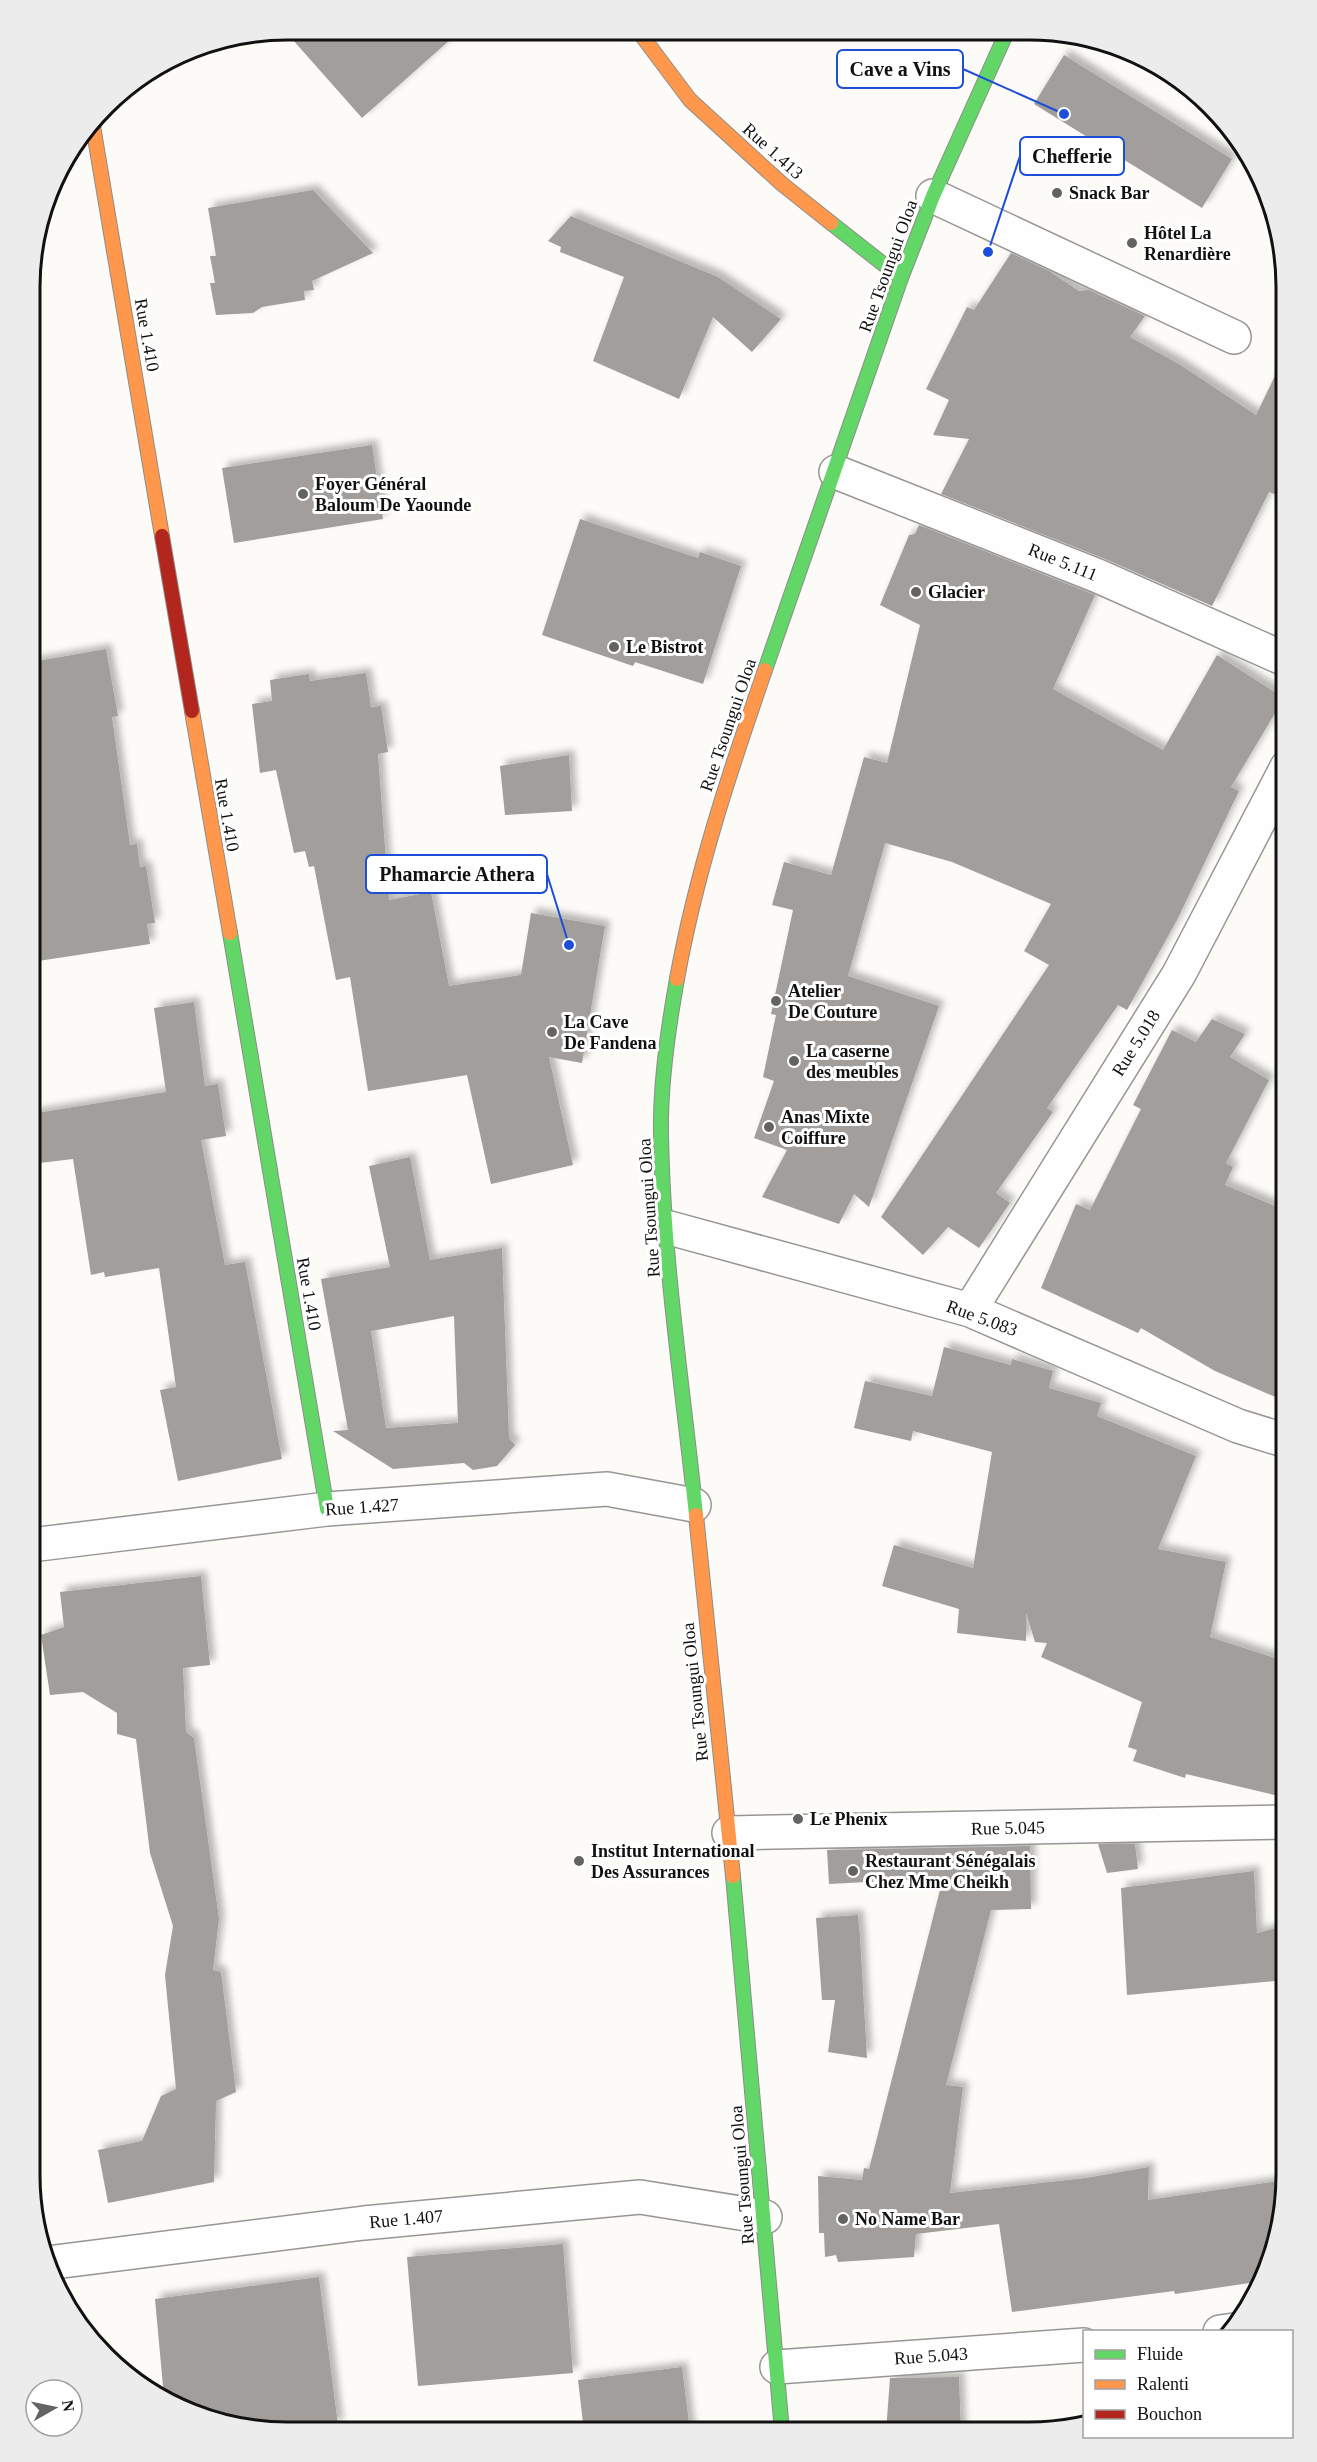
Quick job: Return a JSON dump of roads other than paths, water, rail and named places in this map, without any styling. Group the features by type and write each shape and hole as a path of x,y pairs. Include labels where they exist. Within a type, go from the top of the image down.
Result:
{"main road":[{"name":"Rue 1.413","path":"645,40 690,100 782,184 901,278"},
{"name":"Rue Tsoungui Oloa","path":"781,2422 765,2217 729,1833 666,1227 661,1132 669,1023 687,922 737,751 836,472 901,278 933,196 1003,40"},
{"name":"Rue 1.410","path":"94,134 327,1509"}],"street":[{"path":"933,196 1233,337"},
{"name":"Rue 5.111","path":"836,472 1098,576 1276,655"},
{"name":"Rue 5.018","path":"970,1310 1179,974 1276,788"},
{"name":"Rue 5.083","path":"666,1227 970,1310 1239,1426 1276,1438"},
{"name":"Rue 1.427","path":"40,1544 327,1509 607,1489 694,1506"},
{"name":"Rue 5.045","path":"729,1833 1276,1822"},
{"name":"Rue 1.407","path":"57,2262 364,2223 640,2197 765,2217"},
{"name":"Rue 5.043","path":"777,2367 1083,2345"}],"place":[{"name":"Cave a Vins","path":"1064,114"},
{"name":"Snack Bar","path":"1057,193"},
{"name":"Hôtel La Renardière","path":"1132,243"},
{"name":"Chefferie","path":"988,252"},
{"name":"Foyer Général Baloum De Yaounde","path":"303,494"},
{"name":"Glacier","path":"916,592"},
{"name":"Le Bistrot","path":"614,647"},
{"name":"Phamarcie Athera","path":"569,945"},
{"name":"Atelier De Couture","path":"776,1001"},
{"name":"La Cave De Fandena","path":"552,1032"},
{"name":"La caserne des meubles","path":"794,1061"},
{"name":"Anas Mixte Coiffure","path":"769,1127"},
{"name":"Le Phenix","path":"798,1819"},
{"name":"Institut International Des Assurances","path":"579,1861"},
{"name":"Restaurant Sénégalais Chez Mme Cheikh","path":"853,1871"},
{"name":"No Name Bar","path":"843,2219"}]}
